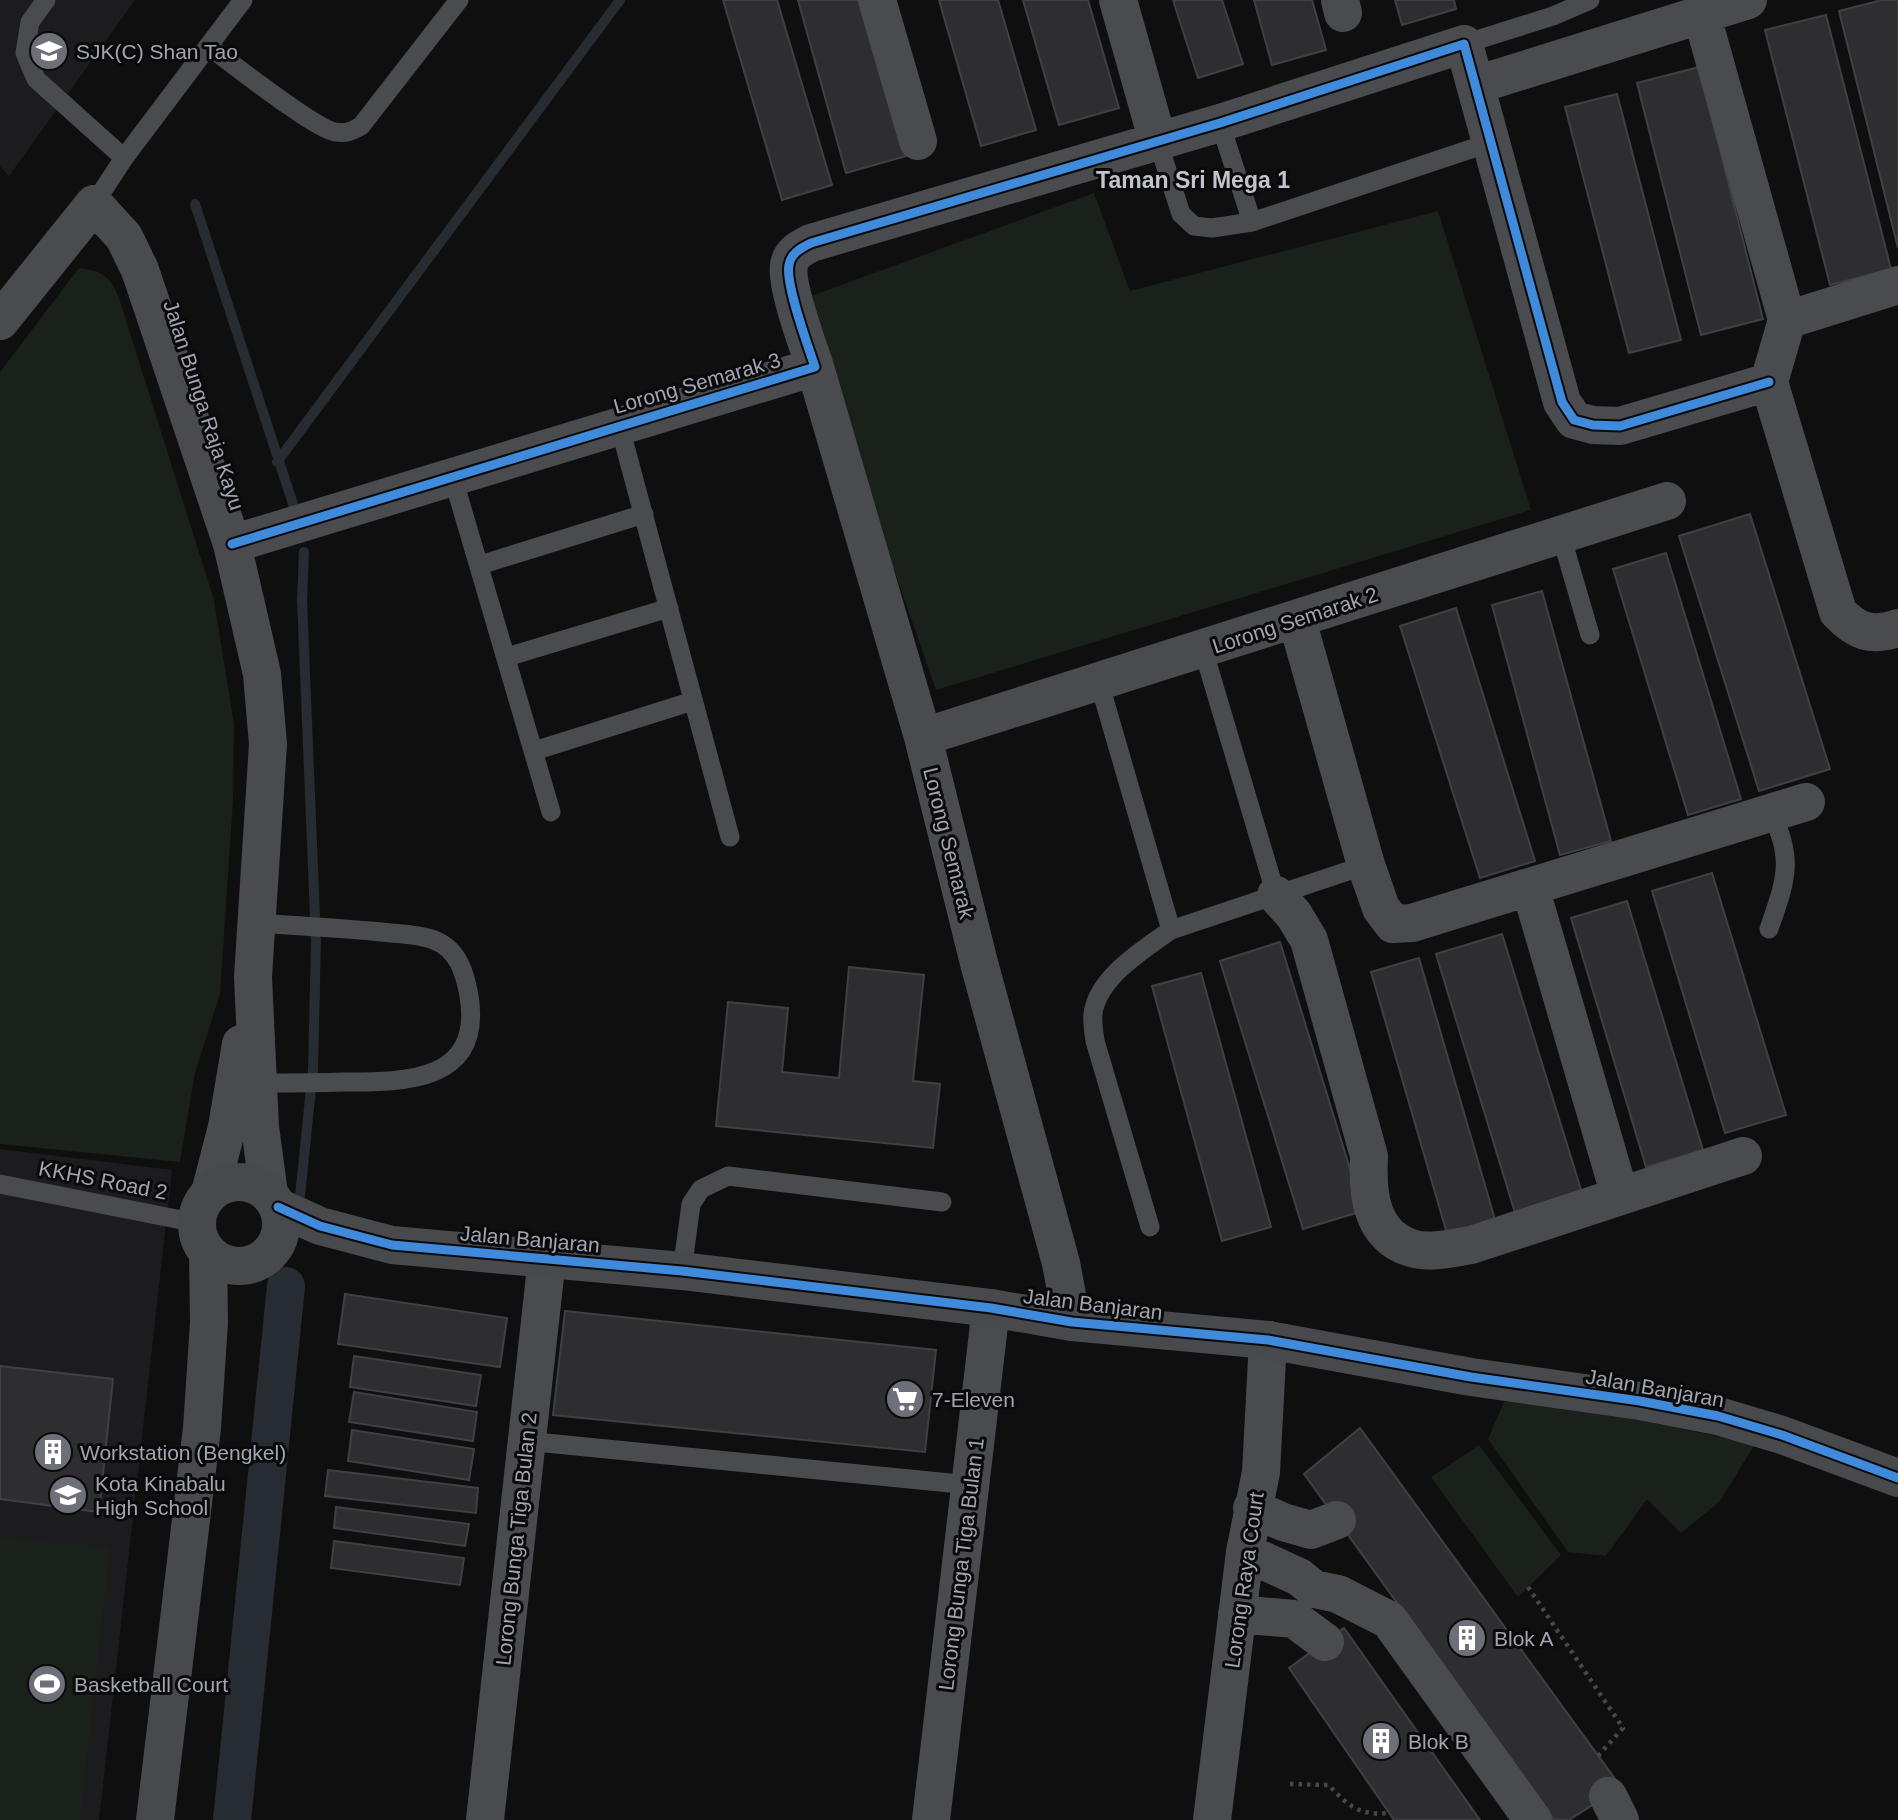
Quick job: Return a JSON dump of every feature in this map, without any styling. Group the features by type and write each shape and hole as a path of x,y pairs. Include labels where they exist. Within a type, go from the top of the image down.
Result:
{"street":[{"path":"877,0 918,141"},
{"path":"1118,0 1158,142 1464,44 1562,402 1574,420 1593,425 1620,426 1769,382"},
{"path":"1476,85 1748,0"},
{"path":"1702,16 1787,320 1769,382 1838,612 1853,628 1871,634 1898,628"},
{"name":"Lorong Semarak 3","path":"232,544 453,478 619,424 815,367 790,282 789,265 797,250 824,239 1158,142"},
{"path":"0,321 94,204"},
{"name":"Jalan Bunga Raja Kayu","path":"94,204 124,237 140,270 232,544 262,674 268,744 253,977 263,1162 273,1200"},
{"path":"1787,320 1898,285"},
{"name":"Lorong Semarak","path":"815,367 923,737 979,964 1060,1263 1072,1322"},
{"name":"Lorong Semarak 2","path":"923,737 1297,621 1560,532 1667,501"},
{"path":"1297,621 1366,865 1381,908 1393,923 1412,923 1789,808"},
{"path":"1530,887 1620,1196"},
{"path":"1276,895 1294,915 1308,940 1369,1156 1368,1184 1372,1211 1389,1233 1411,1248 1441,1250 1471,1245 1743,1156"},
{"path":"156,1820 201,1428 209,1323 205,1222 226,1128 253,977"},
{"path":"201,1428 227,1324 259,1260 281,1233 273,1200 246,1182 221,1185 205,1222"},
{"name":"Jalan Banjaran","path":"273,1200 320,1226 392,1245 682,1271 991,1308 1072,1322 1268,1340 1416,1368 1640,1401 1718,1416 1894,1471"},
{"path":"205,1222 228,1265 331,1244 392,1245"},
{"name":"Lorong Bunga Tiga Bulan 2","path":"485,1820 547,1258"},
{"name":"Lorong Bunga Tiga Bulan 1","path":"931,1820 991,1308"},
{"name":"Lorong Raya Court","path":"1212,1820 1245,1552 1261,1472 1268,1340"},
{"path":"1252,1508 1311,1530 1337,1520"},
{"path":"1245,1552 1299,1577 1314,1588 1338,1594 1388,1620 1533,1820"},
{"path":"1237,1614 1294,1619 1325,1642"}],"lane":[{"path":"46,0 30,22 26,53 36,79 124,158"},
{"path":"94,204 124,158 243,0"},
{"path":"208,46 303,114 332,132 347,133 361,126 459,0"},
{"path":"1464,44 1553,16 1590,0"},
{"path":"1220,123 1252,222"},
{"path":"1158,142 1181,214 1194,226 1212,228 1252,222 1492,142"},
{"path":"619,424 730,837"},
{"path":"453,478 481,565 551,812"},
{"path":"481,565 643,514"},
{"path":"1560,532 1590,635"},
{"path":"507,657 669,608"},
{"path":"1203,649 1276,895"},
{"path":"1099,682 1171,930"},
{"path":"534,751 693,701"},
{"path":"1769,929 1788,864 1783,839 1789,808"},
{"path":"1150,1227 1095,1041 1092,1015 1098,996 1149,945 1171,930 1366,865"},
{"path":"258,923 436,940 456,954 466,977 470,1002 469,1026 462,1046 447,1066 423,1078 329,1083 259,1083"},
{"path":"682,1271 691,1204 701,1189 728,1176 942,1202"},
{"name":"KKHS Road 2","path":"0,1184 205,1222"},
{"path":"526,1441 970,1485"}],"path":[{"path":"1528,1587 1623,1728 1598,1756"},
{"path":"1290,1784 1329,1785 1346,1804 1370,1818 1389,1813"}],"shaded area":[{"name":"SJK(C) Shan Tao","path":"0,0 135,0 9,176 0,166"},
{"path":"1094,193 1130,291 1438,211 1531,510 936,690 800,300"},
{"path":"79,268 105,276 113,284 119,298 214,600 234,724 233,801 220,994 195,1073 180,1162 0,1144 0,372"},
{"name":"Kota Kinabalu High School","path":"0,1149 172,1170 99,1820 0,1820"},
{"path":"1508,1393 1755,1444 1720,1501 1681,1533 1647,1499 1606,1556 1568,1552 1488,1439"},
{"path":"1479,1445 1561,1555 1518,1597 1431,1477"},
{"name":"Basketball Court","path":"0,1536 110,1548 80,1820 0,1820"}],"building":[{"path":"723,0 777,0 832,185 782,200"},
{"path":"798,0 862,0 906,156 846,173"},
{"path":"939,0 998,0 1036,130 981,146"},
{"path":"1023,0 1088,0 1119,108 1059,125"},
{"path":"1173,0 1222,0 1243,64 1198,78"},
{"path":"1254,0 1312,0 1326,50 1272,65"},
{"path":"1395,0 1454,0 1456,9 1402,25"},
{"path":"1882,0 1898,0 1898,248 1839,11"},
{"path":"1826,15 1891,269 1830,285 1765,30"},
{"path":"1699,67 1763,319 1701,335 1637,83"},
{"path":"1617,94 1681,340 1629,353 1565,107"},
{"path":"1750,514 1830,769 1759,791 1679,536"},
{"path":"1666,553 1741,799 1688,815 1613,569"},
{"path":"1542,591 1611,841 1560,855 1492,605"},
{"path":"1456,608 1535,861 1480,878 1400,626"},
{"path":"1712,873 1786,1115 1725,1133 1652,891"},
{"path":"1627,901 1703,1150 1646,1167 1571,918"},
{"path":"1502,934 1583,1196 1516,1216 1436,954"},
{"path":"1280,942 1363,1211 1303,1229 1220,961"},
{"path":"1419,958 1496,1223 1448,1237 1371,972"},
{"path":"849,967 924,975 913,1081 940,1084 933,1148 716,1126 728,1002 788,1008 782,1072 839,1078"},
{"path":"1201,973 1271,1227 1222,1241 1152,986"},
{"path":"345,1294 507,1318 500,1367 338,1344"},
{"path":"565,1311 936,1350 925,1452 553,1415"},
{"path":"354,1356 481,1375 476,1406 350,1387"},
{"name":"Workstation (Bengkel)","path":"0,1366 113,1379 99,1512 0,1499"},
{"path":"354,1392 477,1412 473,1441 349,1422"},
{"name":"Blok A","path":"1360,1428 1621,1787 1569,1820 1554,1820 1304,1474"},
{"path":"352,1430 474,1449 469,1480 348,1461"},
{"path":"328,1470 478,1488 476,1513 325,1496"},
{"path":"336,1507 469,1524 465,1546 334,1528"},
{"path":"334,1541 464,1558 460,1585 331,1568"},
{"name":"Blok B","path":"1344,1628 1480,1820 1394,1820 1289,1668"}],"waterway":[{"path":"277,462 620,0"},
{"path":"195,204 294,507"},
{"path":"300,1196 313,1069 316,941 302,600 304,552"},
{"path":"286,1286 288,1273"},
{"path":"232,1820 286,1286"}],"cycle path":[{"path":"232,544 815,367 798,315 789,274 789,265 794,254 811,243 1220,123 1464,44 1562,402 1574,420 1593,425 1620,426 1769,382"},
{"path":"278,1207 320,1226 392,1245 682,1271 991,1308 1072,1322 1268,1340 1471,1377 1640,1401 1718,1416 1782,1435 1898,1478"}],"place":[{"name":"SJK(C) Shan Tao","path":"49,51"},
{"name":"7-Eleven","path":"905,1399"},
{"name":"Workstation (Bengkel)","path":"53,1452"},
{"name":"Kota Kinabalu High School","path":"68,1495"},
{"name":"Blok A","path":"1467,1638"},
{"name":"Basketball Court","path":"47,1684"},
{"name":"Blok B","path":"1381,1741"}],"district":[{"name":"Taman Sri Mega 1","path":"1193,180"}]}
